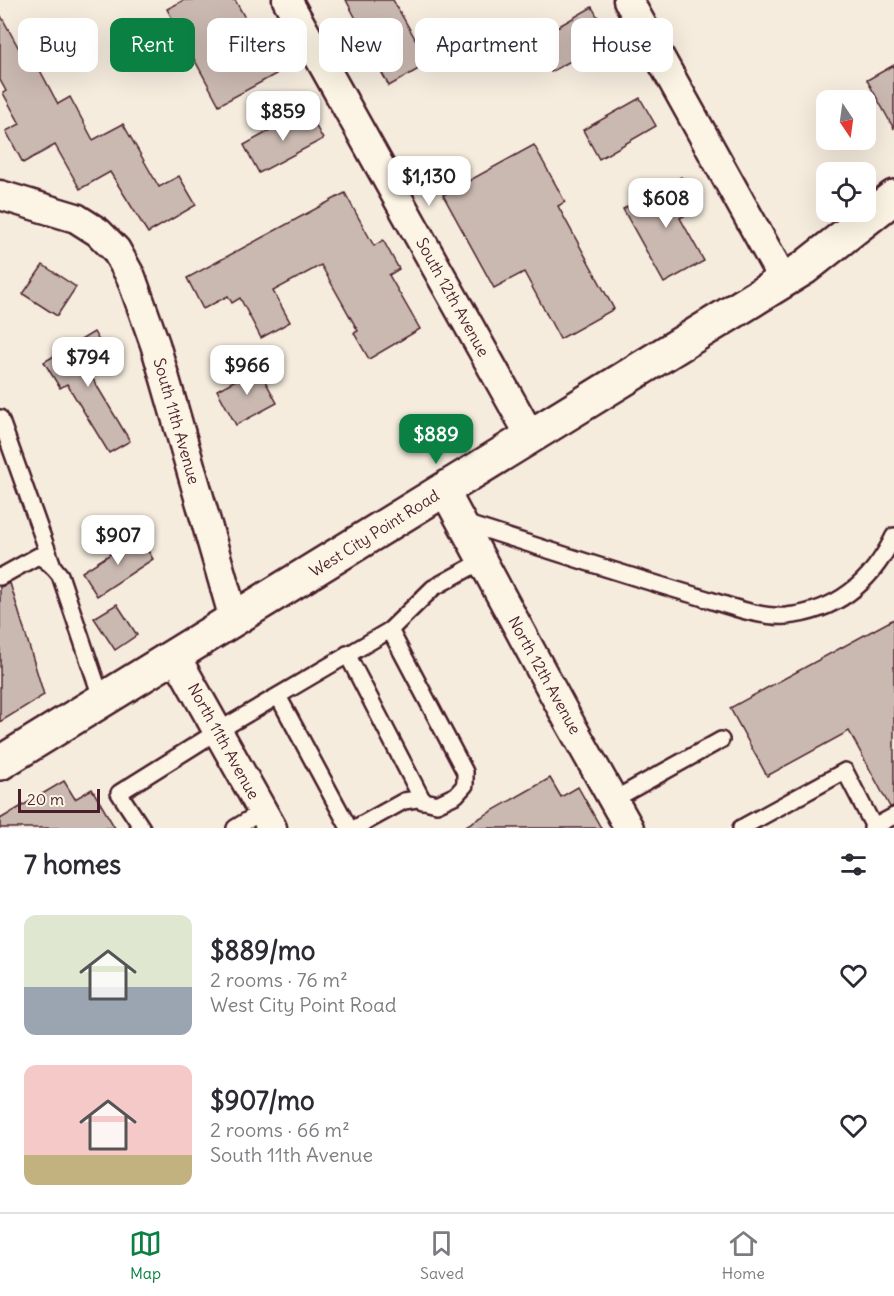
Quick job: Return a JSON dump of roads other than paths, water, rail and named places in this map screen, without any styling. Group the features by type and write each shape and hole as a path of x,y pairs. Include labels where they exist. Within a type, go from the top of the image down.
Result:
{"street":[{"name":"South 12th Avenue","path":"287,0 531,437"},
{"path":"628,0 784,281"},
{"name":"South 11th Avenue","path":"0,195 76,218 98,232 116,250 131,277 154,344 234,619"},
{"name":"West City Point Road","path":"0,763 784,281 804,268 894,197"},
{"name":"North 12th Avenue","path":"444,490 629,828"},
{"name":"North 11th Avenue","path":"175,655 267,820"}],"lane":[{"path":"0,418 52,566"},
{"path":"461,522 761,615 784,616 812,612 838,601 861,584 886,552 894,536"},
{"path":"0,577 38,556 46,560 60,575 102,700"},
{"path":"142,828 119,793 218,731 390,630 433,588 482,561"},
{"path":"355,828 404,801 417,799 437,804 456,795 465,785 465,772 390,630"},
{"path":"347,654 423,801"},
{"path":"278,696 349,828"},
{"path":"613,800 721,740"},
{"path":"741,828 845,771 873,827 894,816"},
{"path":"235,828 267,820"}]}
